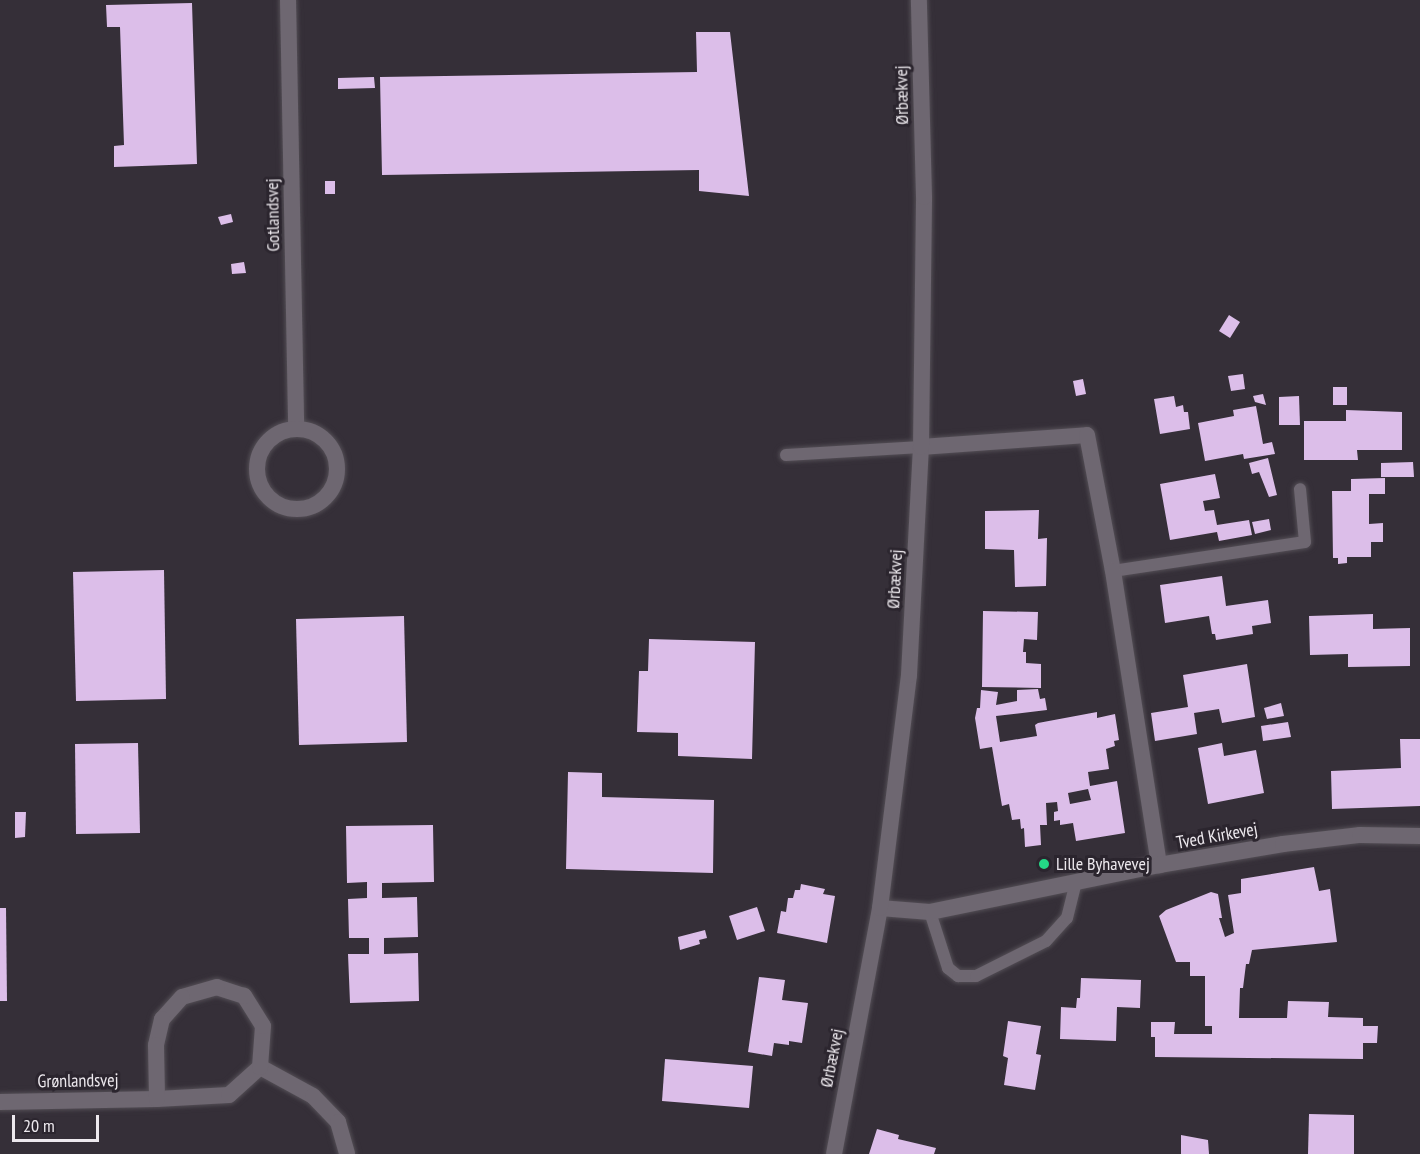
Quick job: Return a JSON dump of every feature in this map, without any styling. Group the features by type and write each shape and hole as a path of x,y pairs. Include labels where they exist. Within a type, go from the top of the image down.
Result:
{"street":[{"name":"Gotlandsvej","path":"288,0 296,428"},
{"name":"Ørbækvej","path":"834,1154 880,908 909,675 921,447 924,197 919,0"},
{"path":"296,428 312,431 325,440 334,453 337,469 334,484 326,497 312,507 297,509 281,506 268,498 259,485 256,469 259,454 268,440 281,432 296,428"},
{"path":"921,447 1087,435 1113,571 1159,865"},
{"name":"Tved Kirkevej","path":"880,908 930,912 1159,865 1283,844 1360,835 1420,836"},
{"path":"157,1099 158,1036 162,1019 182,997 217,987 244,996 263,1026 260,1067 313,1096 338,1122 347,1154"},
{"name":"Grønlandsvej","path":"0,1102 230,1095 260,1067"}],"lane":[{"path":"786,455 921,447"},
{"path":"1113,571 1305,542 1300,489"},
{"path":"930,912 948,968 958,976 976,976 1046,941 1067,918 1076,882"}],"building":[{"path":"192,3 197,164 114,167 114,146 124,145 120,27 107,27 106,5"},
{"path":"696,32 730,32 749,196 699,191 699,170 382,175 380,77 697,72"},
{"path":"374,77 375,88 338,89 338,78"},
{"path":"325,181 335,181 335,194 325,194"},
{"path":"231,214 233,222 221,225 218,217"},
{"path":"244,262 246,273 232,274 231,264"},
{"path":"1229,315 1240,322 1230,338 1219,331"},
{"path":"1243,374 1245,389 1231,391 1228,376"},
{"path":"1083,379 1086,394 1076,396 1073,381"},
{"path":"1333,387 1347,387 1347,405 1333,405"},
{"path":"1263,394 1266,405 1255,402 1253,396"},
{"path":"1174,396 1176,407 1183,405 1184,412 1188,412 1190,429 1160,434 1154,399"},
{"path":"1299,396 1300,425 1279,425 1279,397"},
{"path":"1256,406 1263,444 1272,442 1275,454 1244,459 1243,454 1205,461 1198,423 1234,416 1233,410"},
{"path":"1346,410 1402,412 1402,450 1357,450 1358,460 1304,460 1304,421 1346,421"},
{"path":"1268,458 1277,495 1269,497 1259,472 1252,474 1249,463"},
{"path":"1413,462 1414,477 1381,477 1381,463"},
{"path":"1215,474 1220,498 1203,501 1205,511 1214,510 1217,525 1249,520 1252,535 1219,541 1217,532 1170,540 1160,484"},
{"path":"1385,478 1385,494 1369,494 1369,524 1383,523 1383,542 1371,542 1371,557 1347,557 1347,563 1338,564 1338,558 1333,558 1332,491 1351,491 1351,479"},
{"path":"1039,510 1038,539 1047,538 1046,586 1015,587 1014,550 985,549 985,511"},
{"path":"1269,519 1271,530 1255,534 1252,522"},
{"path":"164,570 166,699 76,701 73,572"},
{"path":"1222,576 1226,606 1268,600 1271,623 1252,626 1253,634 1216,640 1215,634 1212,634 1209,616 1165,623 1160,585"},
{"path":"983,611 1038,612 1037,640 1024,639 1023,652 1026,652 1026,663 1041,664 1041,688 982,687"},
{"path":"1373,614 1373,629 1410,628 1410,666 1348,667 1348,654 1310,655 1309,616"},
{"path":"404,616 407,742 299,745 296,619"},
{"path":"649,639 755,642 752,759 678,756 678,733 637,732 639,671 648,671"},
{"path":"1247,664 1255,717 1222,723 1219,709 1194,713 1197,734 1155,741 1151,713 1188,707 1183,675"},
{"path":"1038,689 1040,699 1045,698 1047,710 996,716 1000,742 1037,736 1035,725 1038,723 1097,712 1097,718 1115,714 1119,740 1114,741 1115,746 1106,749 1109,769 1088,772 1090,786 1117,781 1125,833 1076,841 1073,823 1060,825 1060,820 1054,821 1054,812 1058,811 1057,802 1046,803 1047,825 1040,825 1041,845 1025,847 1024,828 1021,829 1020,819 1012,820 1009,804 1002,806 992,747 980,749 975,718 977,708 980,708 981,690 998,692 996,705 1017,701 1017,690","holes":["1088,789 1091,800 1070,804 1068,793"]},
{"path":"1281,703 1284,716 1267,719 1264,708"},
{"path":"1288,722 1291,737 1263,741 1261,726"},
{"path":"1400,739 1420,739 1420,806 1332,809 1331,771 1401,768"},
{"path":"138,743 140,833 76,834 75,744"},
{"path":"1222,743 1224,756 1256,750 1264,793 1208,804 1198,748"},
{"path":"568,772 602,773 602,797 714,800 713,873 566,869"},
{"path":"15,812 26,812 25,837 15,838"},
{"path":"433,825 434,882 382,883 382,898 417,897 418,937 384,938 384,954 418,953 419,1001 350,1003 348,954 369,954 369,938 349,938 348,899 367,898 367,882 347,883 346,826"},
{"path":"1314,867 1319,891 1330,889 1337,942 1252,950 1249,964 1246,964 1243,988 1240,988 1239,1018 1287,1018 1288,1001 1329,1002 1328,1017 1363,1018 1363,1026 1378,1026 1377,1043 1363,1043 1363,1059 1155,1057 1155,1037 1151,1037 1151,1022 1175,1022 1174,1034 1212,1034 1212,1026 1205,1026 1205,976 1190,976 1190,962 1176,962 1159,916 1166,910 1211,892 1218,894 1222,918 1219,918 1225,937 1234,933 1228,895 1241,893 1241,879"},
{"path":"801,884 825,889 823,894 835,896 827,943 777,933 781,911 786,912 788,898 793,898 795,890 800,890"},
{"path":"757,907 765,931 737,940 729,916"},
{"path":"0,908 6,908 7,1001 0,1001"},
{"path":"705,930 707,938 699,940 700,944 680,950 678,937"},
{"path":"759,977 785,980 782,1000 808,1003 802,1043 789,1041 789,1045 774,1043 772,1056 748,1052"},
{"path":"1081,978 1141,980 1140,1008 1117,1007 1116,1041 1060,1039 1061,1007 1076,1008 1077,998 1080,998"},
{"path":"1008,1021 1041,1026 1036,1054 1041,1055 1035,1090 1004,1085 1008,1058 1003,1056"},
{"path":"665,1059 753,1066 749,1108 662,1101"},
{"path":"1309,1114 1354,1115 1354,1154 1308,1154"},
{"path":"877,1129 899,1135 898,1139 936,1148 934,1154 869,1154"},
{"path":"1181,1135 1208,1140 1209,1154 1181,1154"}],"place":[{"name":"Lille Byhavevej","path":"1044,864"}]}
